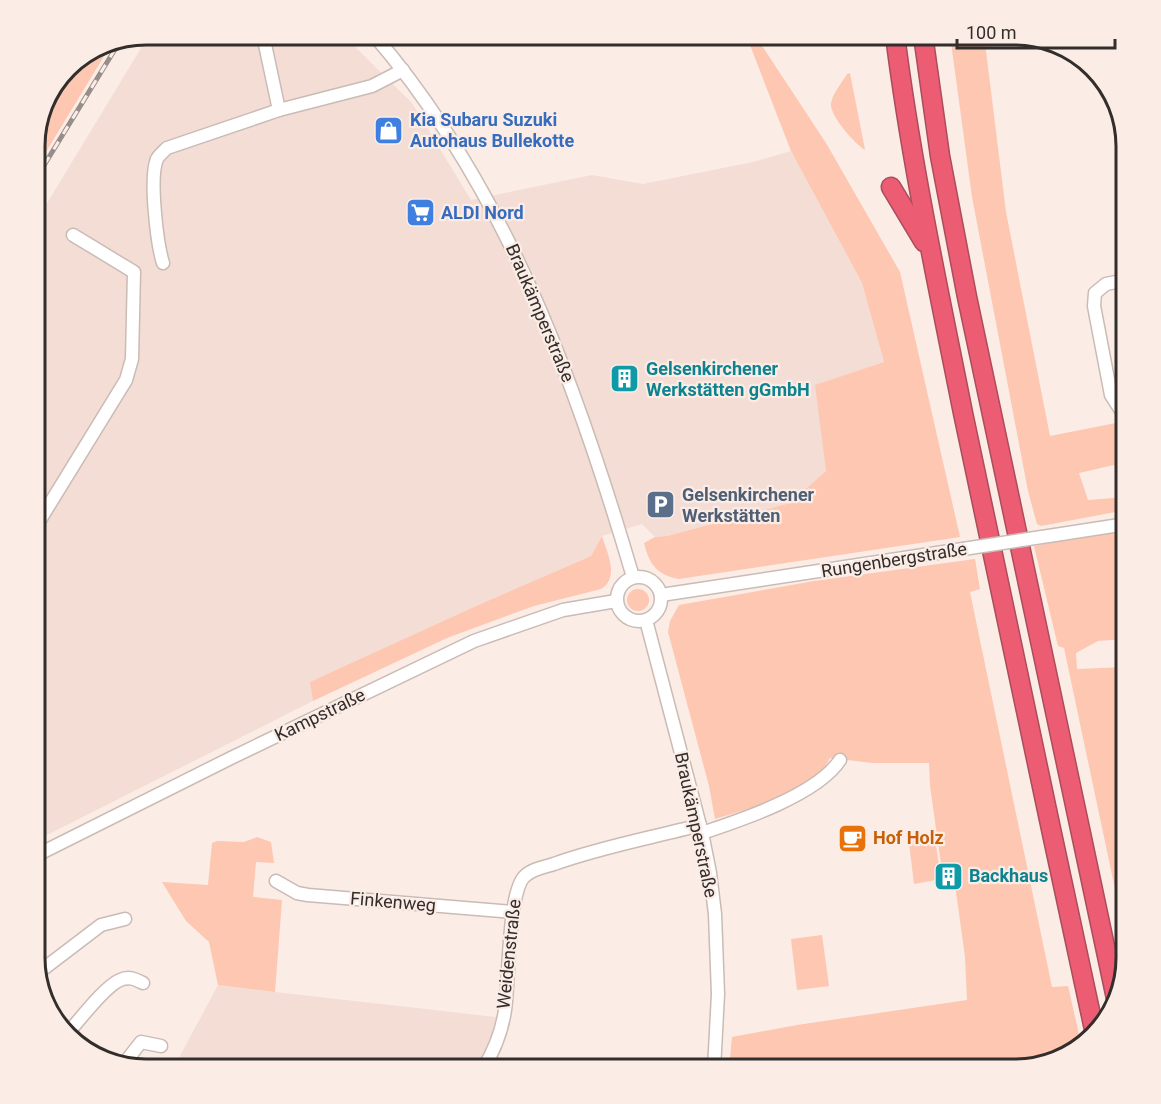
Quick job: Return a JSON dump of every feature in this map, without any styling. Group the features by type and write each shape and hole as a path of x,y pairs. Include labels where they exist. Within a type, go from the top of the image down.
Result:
{"highway":[{"path":"897,45 916,175 931,252 988,534 1092,1022"},
{"path":"924,45 940,156 967,297 1112,982"},
{"path":"891,187 931,252"}],"street":[{"path":"265,45 279,110"},
{"name":"Braukämperstraße","path":"383,45 458,148 492,207 525,274 566,374 613,508 633,577"},
{"path":"163,263 158,247 154,176 158,157 167,148 279,110 372,86 403,70"},
{"path":"45,512 126,380 132,359 134,272 73,235"},
{"path":"1116,282 1106,284 1095,293 1094,306 1111,395 1116,403"},
{"name":"Rungenbergstraße","path":"661,595 1116,526"},
{"path":"633,577 650,579 657,586 661,595 657,612 646,620 630,620 624,616 616,601 622,584 633,577"},
{"name":"Kampstraße","path":"45,851 474,641 563,610 616,601"},
{"name":"Braukämperstraße","path":"646,620 701,829 710,873 717,950 718,994 715,1059"},
{"name":"Weidenstraße","path":"489,1059 505,1010 516,888 526,874 585,854 752,816 814,786 833,771 840,760"},
{"name":"Finkenweg","path":"276,881 297,893 308,895 513,912"},
{"path":"45,967 101,925 125,919"},
{"path":"73,1027 120,980 133,978 143,983"},
{"path":"129,1057 141,1042 161,1046"}],"shaded area":[{"path":"143,45 353,45 412,103 471,200 592,175 643,184 753,162 791,151 862,283 884,362 816,385 826,471 790,503 667,536 655,537 642,524 602,536 591,556 311,682 313,701 45,836 45,207"},
{"path":"750,45 762,45 826,143 900,272 960,537 679,579 671,577 665,575 651,563 644,543 655,537 667,536 790,503 826,471 815,385 884,362 862,283 791,151"},
{"path":"951,45 985,45 1006,212 1050,436 1116,423 1116,473 1114,465 1079,473 1088,500 1116,498 1116,512 1041,526 1037,524 1028,491 972,197"},
{"path":"105,54 45,154 47,127 62,90 90,62"},
{"path":"850,73 865,150 844,129 834,115 831,104 833,96 847,74"},
{"path":"1116,530 1116,640 1098,641 1076,653 1077,669 1116,667 1116,894 1064,648 1058,646 1034,546"},
{"path":"602,536 611,571 607,584 601,589 534,606 447,638 313,701 310,682 591,556"},
{"path":"975,559 980,589 970,592 1052,987 1068,986 1079,1035 1071,1042 1034,1057 1015,1059 730,1059 732,1037 967,1000 965,957 953,870 942,871 929,763 873,763 830,758 813,782 775,799 715,819 709,786 668,632 670,621 679,605 814,581"},
{"path":"638,589 646,592 649,600 646,608 638,611 630,608 627,600 630,592"},
{"path":"934,832 941,879 914,884 908,834"},
{"path":"257,837 271,842 274,863 256,862 253,897 282,900 275,992 218,985 209,942 186,921 162,882 208,885 212,843 217,841 244,842"},
{"path":"822,935 829,986 797,990 791,939"},
{"path":"218,985 496,1017 489,1044 482,1059 178,1059"}],"railway":[{"path":"45,164 114,51"}],"place":[{"name":"Kia Subaru Suzuki Autohaus Bullekotte","path":"389,130"},
{"name":"ALDI Nord","path":"420,213"},
{"name":"Gelsenkirchener Werkstätten gGmbH","path":"625,379"},
{"name":"Gelsenkirchener Werkstätten","path":"661,505"},
{"name":"Hof Holz","path":"852,838"},
{"name":"Backhaus","path":"948,876"}]}
